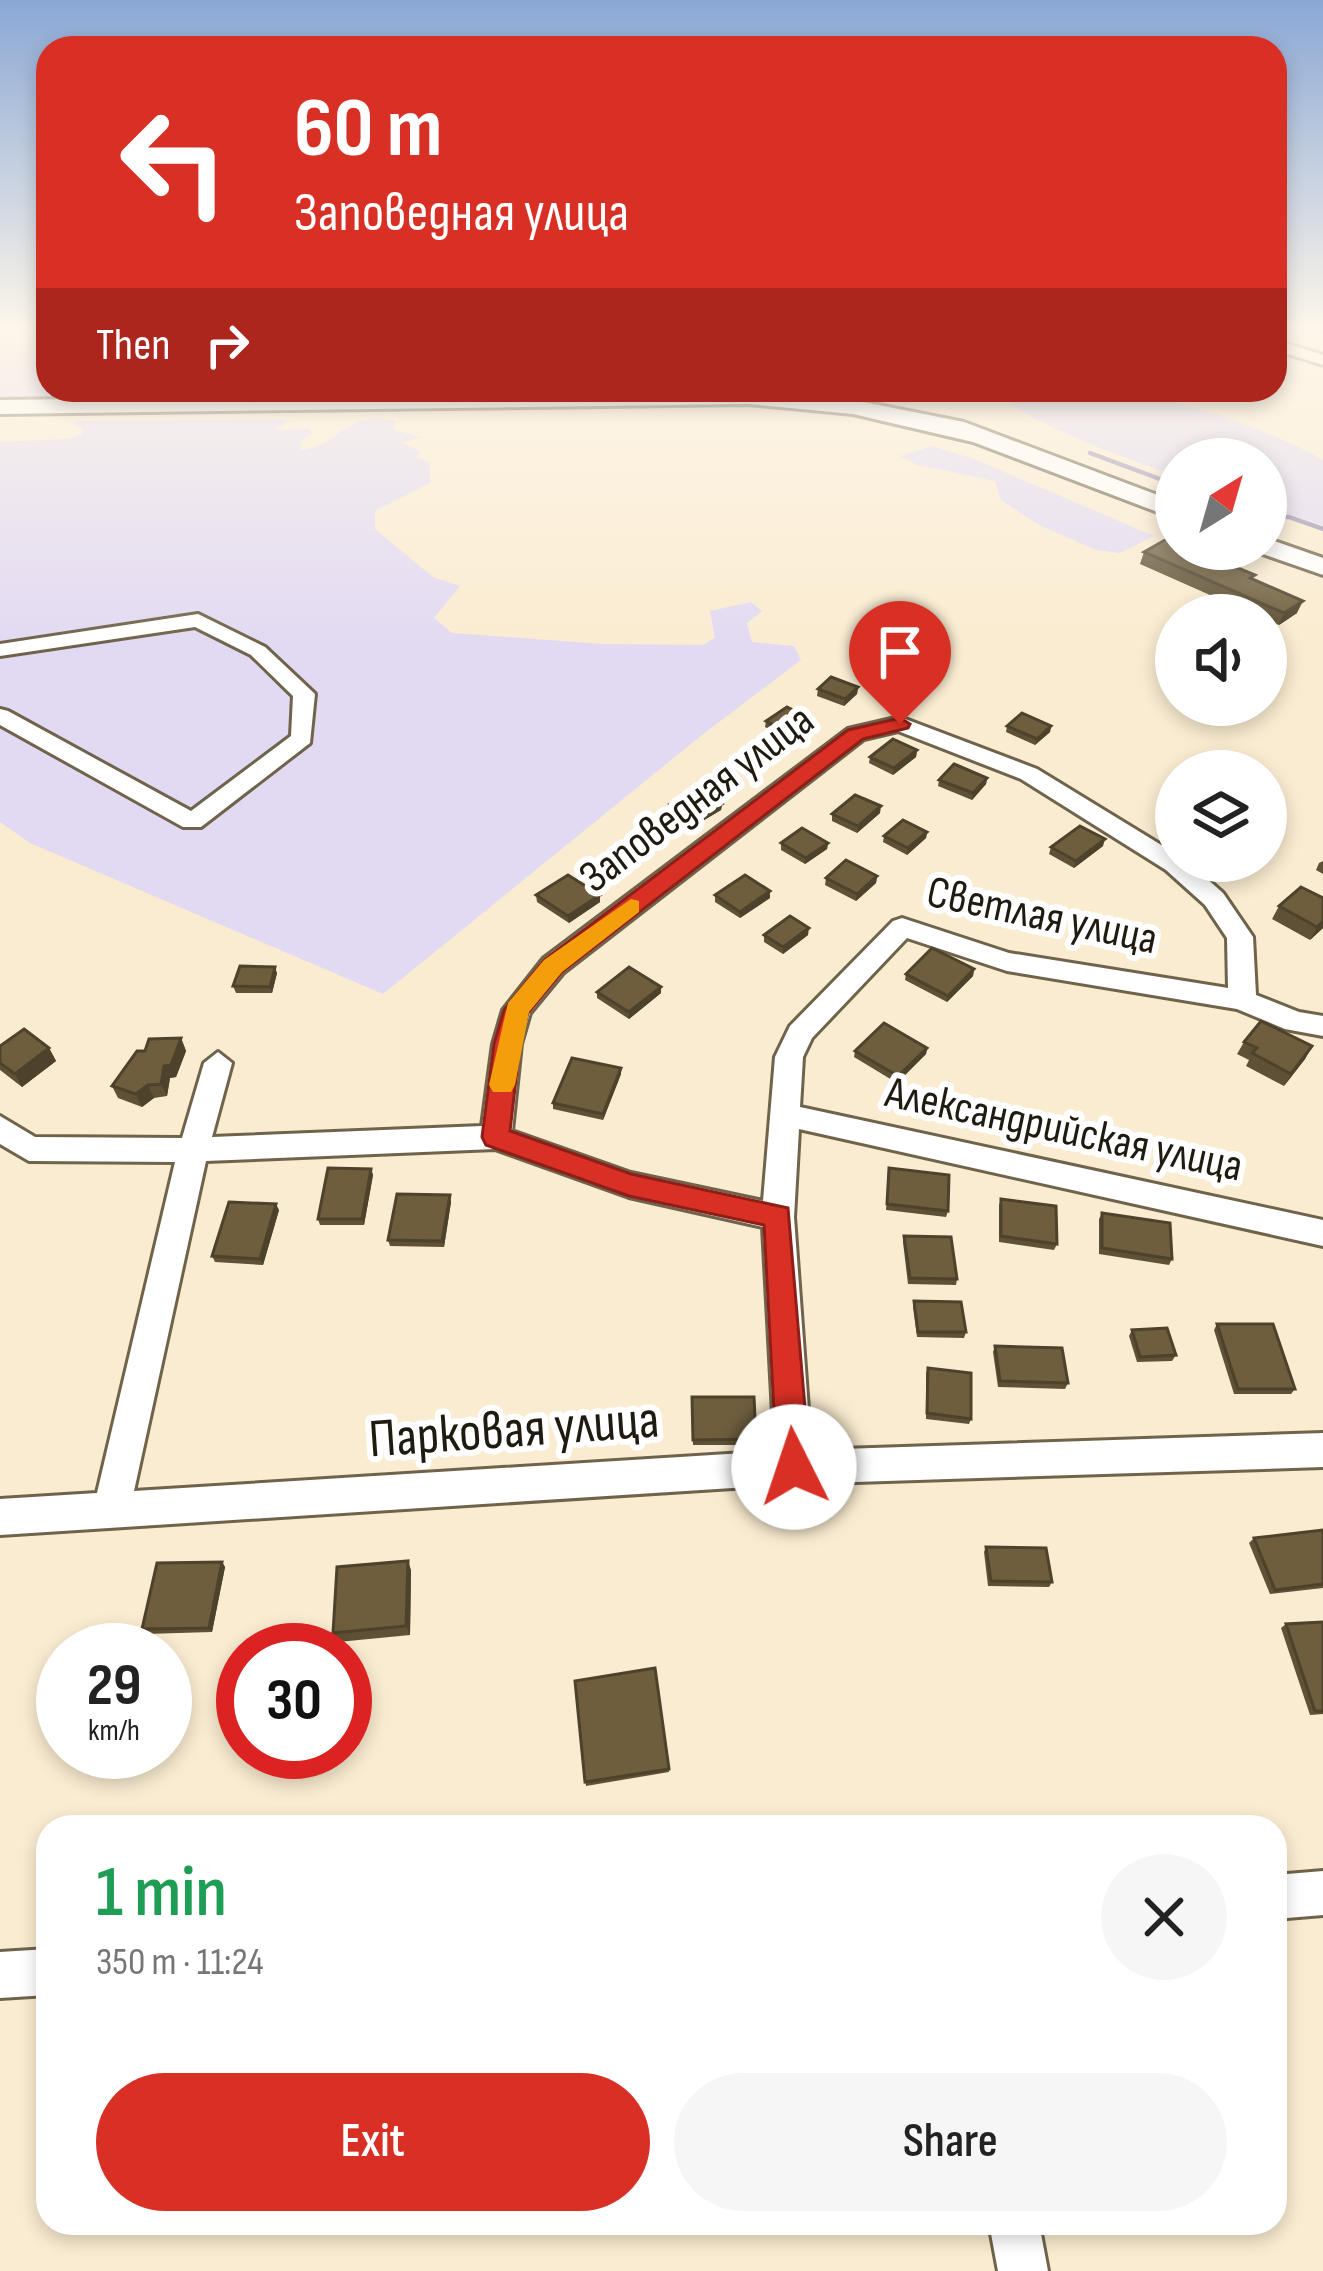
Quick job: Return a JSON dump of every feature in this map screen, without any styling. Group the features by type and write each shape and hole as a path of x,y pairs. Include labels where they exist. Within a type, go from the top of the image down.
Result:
{"main road":[{"path":"976,431 986,433"},
{"path":"980,431 1155,493"},
{"path":"981,431 1155,502"},
{"path":"1287,542 1323,555"},
{"path":"1287,554 1323,568"}],"street":[{"path":"0,650 198,620 258,652 304,694 302,738 191,822 0,716"},
{"name":"Заповедная улица","path":"496,1137 507,1044 517,1010 553,966 856,734 900,724 1029,774 1174,864 1214,898 1240,937 1241,1000"},
{"name":"Светлая улица","path":"794,1467 778,1216 789,1057 800,1033 902,927 1007,962 1241,1000"},
{"path":"1241,1000 1295,1022 1323,1027"},
{"path":"112,1510 193,1152 218,1063"},
{"name":"Александрийская улица","path":"785,1115 1323,1233"},
{"path":"0,1128 29,1149 193,1152 496,1137 629,1185 778,1216"},
{"name":"Парковая улица","path":"0,1517 794,1467 1323,1450"},
{"path":"1287,1896 1323,1893"},
{"path":"0,1975 36,1973"},
{"path":"1016,2235 1023,2271"}],"shaded area":[{"path":"83,431 310,431 301,441 301,450 342,431 399,431 420,437 402,443 420,451 417,457 430,463 430,483 375,511 375,529 433,577 460,586 434,618 452,633 602,644 703,645 715,638 710,611 751,602 762,611 747,623 752,642 794,646 801,660 383,994 30,843 0,822 0,442 68,439"},
{"path":"1061,431 1260,431 1277,438 1155,438 1155,468"},
{"path":"1287,442 1323,460 1323,525 1287,514"},
{"path":"932,446 974,459 1154,536 1120,553 1096,550 1039,525 1001,500 995,481 917,465 900,456"}],"building":[{"path":"1185,570 1243,570 1255,575 1250,578 1287,594 1240,594"},
{"path":"1287,594 1303,601 1287,611"},
{"path":"831,677 858,687 845,699 818,689"},
{"path":"787,707 810,718 789,733 766,721"},
{"path":"1022,713 1051,726 1037,739 1007,726"},
{"path":"893,739 917,750 894,768 870,757"},
{"path":"954,764 987,778 973,793 939,780"},
{"path":"698,788 722,804 694,820 670,804"},
{"path":"855,795 881,806 858,826 832,814"},
{"path":"903,820 927,832 908,848 884,836"},
{"path":"1080,826 1105,839 1076,861 1051,847"},
{"path":"802,828 828,843 806,858 781,843"},
{"path":"846,860 877,876 857,894 826,878"},
{"path":"568,875 600,895 568,916 536,895"},
{"path":"745,875 770,891 740,912 715,895"},
{"path":"1301,887 1323,898 1323,921 1317,927 1279,906"},
{"path":"790,916 809,928 783,947 764,935"},
{"path":"932,948 974,969 948,996 906,974"},
{"path":"240,966 275,967 270,987 233,986"},
{"path":"629,967 661,987 629,1012 597,992"},
{"path":"1261,1021 1312,1046 1291,1074 1252,1053 1257,1048 1244,1042"},
{"path":"884,1023 927,1048 898,1076 855,1051"},
{"path":"24,1029 49,1048 15,1074 0,1063 0,1046"},
{"path":"181,1038 171,1065 164,1066 161,1084 148,1085 136,1094 112,1086 137,1051 145,1051 149,1039"},
{"path":"572,1058 621,1068 603,1114 553,1103"},
{"path":"328,1168 371,1169 362,1219 318,1219"},
{"path":"889,1168 949,1175 948,1211 887,1204"},
{"path":"397,1194 450,1195 442,1241 388,1240"},
{"path":"1001,1199 1056,1206 1057,1244 1001,1236"},
{"path":"229,1202 276,1204 260,1259 212,1256"},
{"path":"1102,1213 1170,1223 1172,1259 1102,1248"},
{"path":"904,1236 951,1237 957,1279 910,1278"},
{"path":"914,1301 961,1302 966,1332 918,1332"},
{"path":"1217,1324 1273,1324 1295,1389 1238,1389"},
{"path":"1167,1328 1176,1355 1140,1357 1132,1330"},
{"path":"995,1346 1062,1348 1068,1383 1000,1381"},
{"path":"928,1368 971,1373 971,1419 927,1413"},
{"path":"692,1397 754,1397 756,1439 693,1440"},
{"path":"1323,1530 1323,1584 1275,1590 1254,1538"},
{"path":"986,1547 1046,1548 1052,1582 991,1581"},
{"path":"408,1561 406,1626 372,1629 372,1623 334,1623 337,1567"},
{"path":"222,1562 209,1628 192,1628 192,1623 143,1623 157,1563"},
{"path":"1323,1622 1323,1711 1315,1711 1286,1624"},
{"path":"655,1668 669,1769 585,1782 575,1681"}],"waterway":[{"path":"1090,453 1155,477"},
{"path":"1287,517 1323,529"}],"slow traffic":[{"path":"502,1085 517,1010 553,966 631,907"}],"route":[{"path":"794,1467 778,1216 629,1185 496,1137 507,1044 517,1010 553,966 856,734 900,724"}]}
